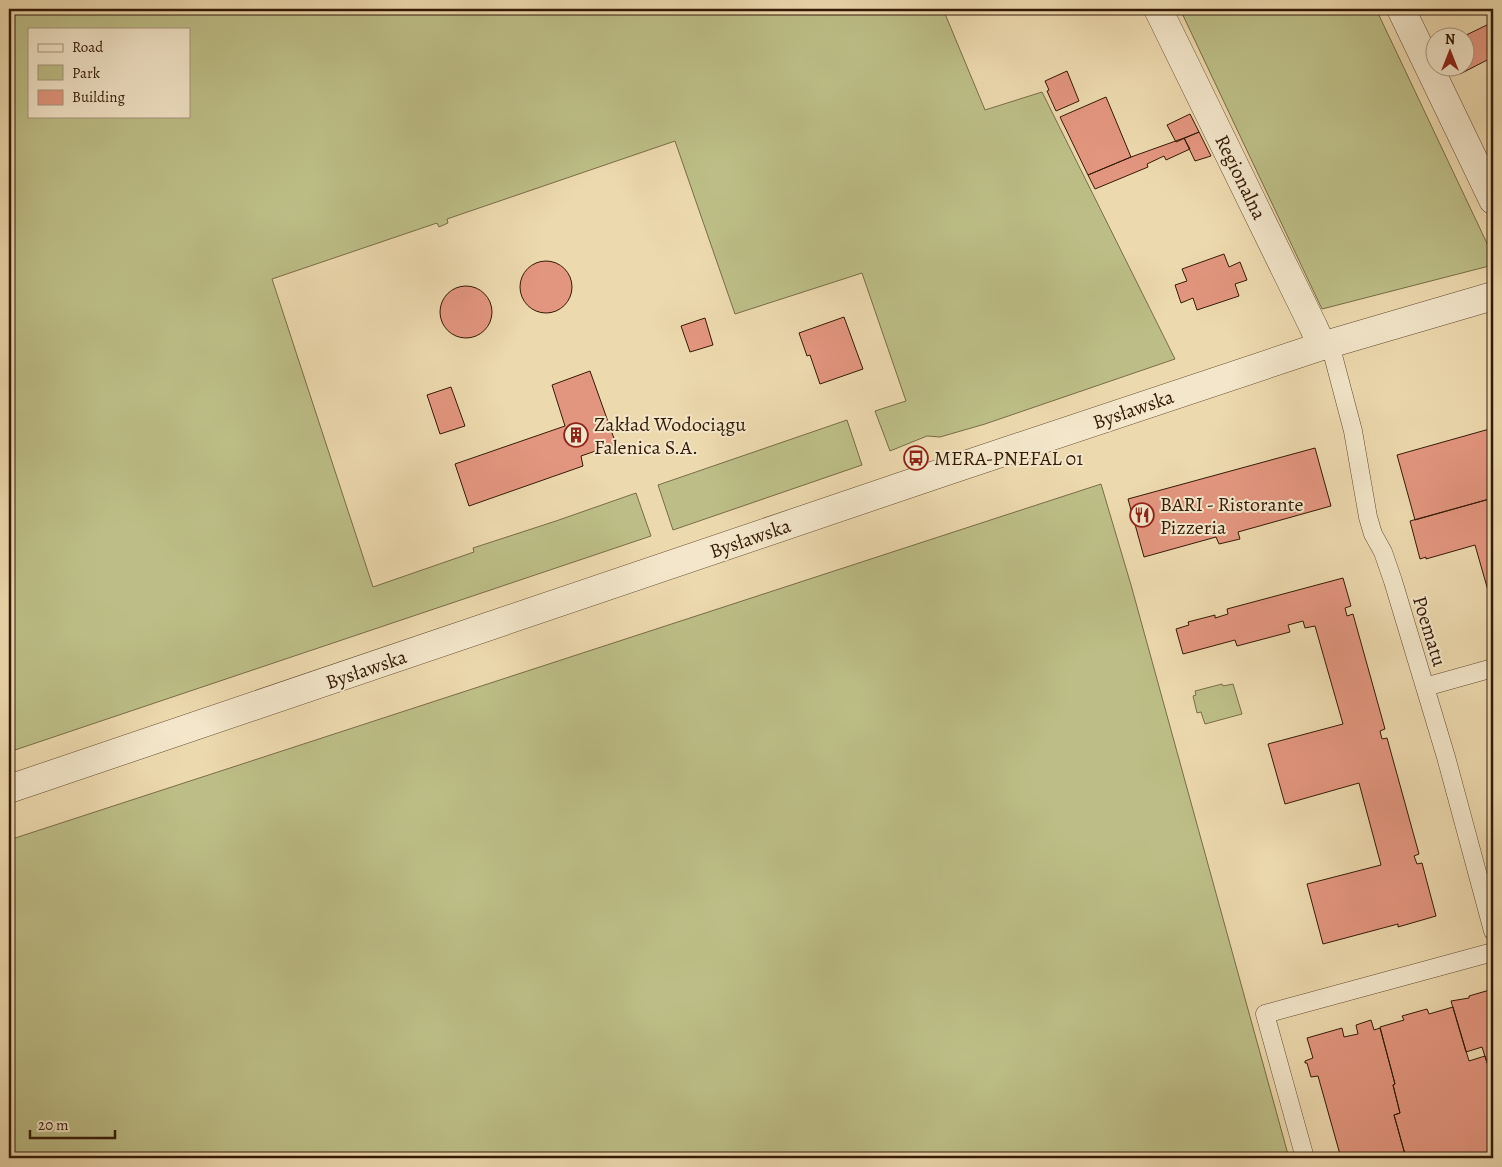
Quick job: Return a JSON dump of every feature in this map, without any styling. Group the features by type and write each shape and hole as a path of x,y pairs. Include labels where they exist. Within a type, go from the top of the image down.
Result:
{"street":[{"name":"Regionalna","path":"1158,9 1326,345"},
{"path":"1401,9 1493,200"},
{"name":"Bysławska","path":"9,789 1326,345 1493,296"}],"lane":[{"name":"Poematu","path":"1326,345 1353,431 1368,517 1373,534 1383,552 1393,580 1446,757 1493,931"},
{"path":"1425,687 1493,668"},
{"path":"1305,1158 1265,1014 1493,952"}],"green space":[{"path":"9,9 943,9 985,110 1042,92 1175,359 985,424 940,437 927,436 890,451 875,411 906,401 862,273 735,314 675,141 447,219 448,223 439,227 437,223 272,279 373,587 474,552 473,548 636,493 651,536 9,752"},
{"path":"1180,9 1376,9 1493,256 1493,265 1322,309"},
{"path":"847,420 862,465 673,530 658,485"},
{"path":"1101,484 1131,585 1289,1158 9,1158 9,840"},
{"path":"1222,684 1223,686 1233,684 1242,714 1205,724 1201,712 1197,713 1193,696 1196,695 1195,691"}],"building":[{"path":"1487,9 1493,9 1493,20"},
{"path":"1489,24 1493,33 1493,57 1474,67 1474,31"},
{"path":"1067,71 1079,101 1056,111 1047,91 1049,90 1045,81"},
{"path":"1106,97 1131,157 1088,175 1060,117"},
{"path":"1190,114 1199,132 1176,142 1167,125"},
{"path":"1199,132 1211,156 1195,161 1184,138"},
{"path":"1184,138 1190,149 1166,160 1164,156 1147,164 1148,167 1095,189 1088,175 1131,157"},
{"path":"1224,254 1229,267 1240,262 1247,280 1235,284 1239,296 1197,310 1193,298 1181,303 1175,285 1187,281 1182,269"},
{"path":"541,261 551,261 565,268 572,282 572,292 565,306 551,313 541,313 531,309 524,302 520,292 520,282 524,272 531,265"},
{"path":"461,286 471,286 485,293 492,307 492,317 485,331 471,338 461,338 451,334 444,327 440,317 440,307 444,297 451,290"},
{"path":"844,317 863,369 820,384 810,355 807,356 799,333"},
{"path":"705,318 713,345 690,352 681,326"},
{"name":"Zakład Wodociągu Falenica S.A.","path":"590,371 616,444 581,456 583,466 469,506 455,464 565,426 552,385"},
{"path":"451,387 465,426 440,434 427,395"},
{"path":"1493,428 1493,498 1415,520 1397,455"},
{"path":"1315,448 1331,506 1238,532 1240,539 1219,544 1216,537 1144,557 1128,499"},
{"path":"1493,498 1493,593 1489,594 1475,545 1420,559 1410,521"},
{"path":"1343,578 1351,606 1345,608 1347,616 1353,614 1385,729 1380,731 1382,739 1387,738 1419,854 1414,856 1417,864 1422,863 1436,916 1398,927 1398,924 1323,944 1307,884 1381,865 1359,783 1285,804 1268,744 1343,724 1315,626 1305,628 1303,621 1288,625 1290,632 1237,646 1235,640 1183,654 1176,629 1189,625 1188,622 1215,615 1215,618 1228,614 1227,609"},
{"path":"1493,989 1493,1068 1489,1069 1482,1047 1466,1052 1451,1001 1469,998 1469,996"},
{"path":"1453,1007 1469,1061 1485,1056 1493,1080 1493,1158 1406,1158 1394,1115 1400,1113 1393,1085 1395,1084 1380,1027 1404,1020 1402,1016 1427,1009 1429,1014"},
{"path":"1371,1020 1374,1030 1380,1028 1395,1084 1393,1085 1400,1113 1394,1115 1406,1158 1341,1158 1318,1076 1311,1077 1307,1063 1305,1063 1305,1061 1313,1058 1307,1038 1342,1028 1344,1037 1358,1034 1356,1025"}],"place":[{"name":"Zakład Wodociągu Falenica S.A.","path":"576,435"},
{"name":"MERA-PNEFAL 01","path":"916,458"},
{"name":"BARI - Ristorante Pizzeria","path":"1142,515"}]}
